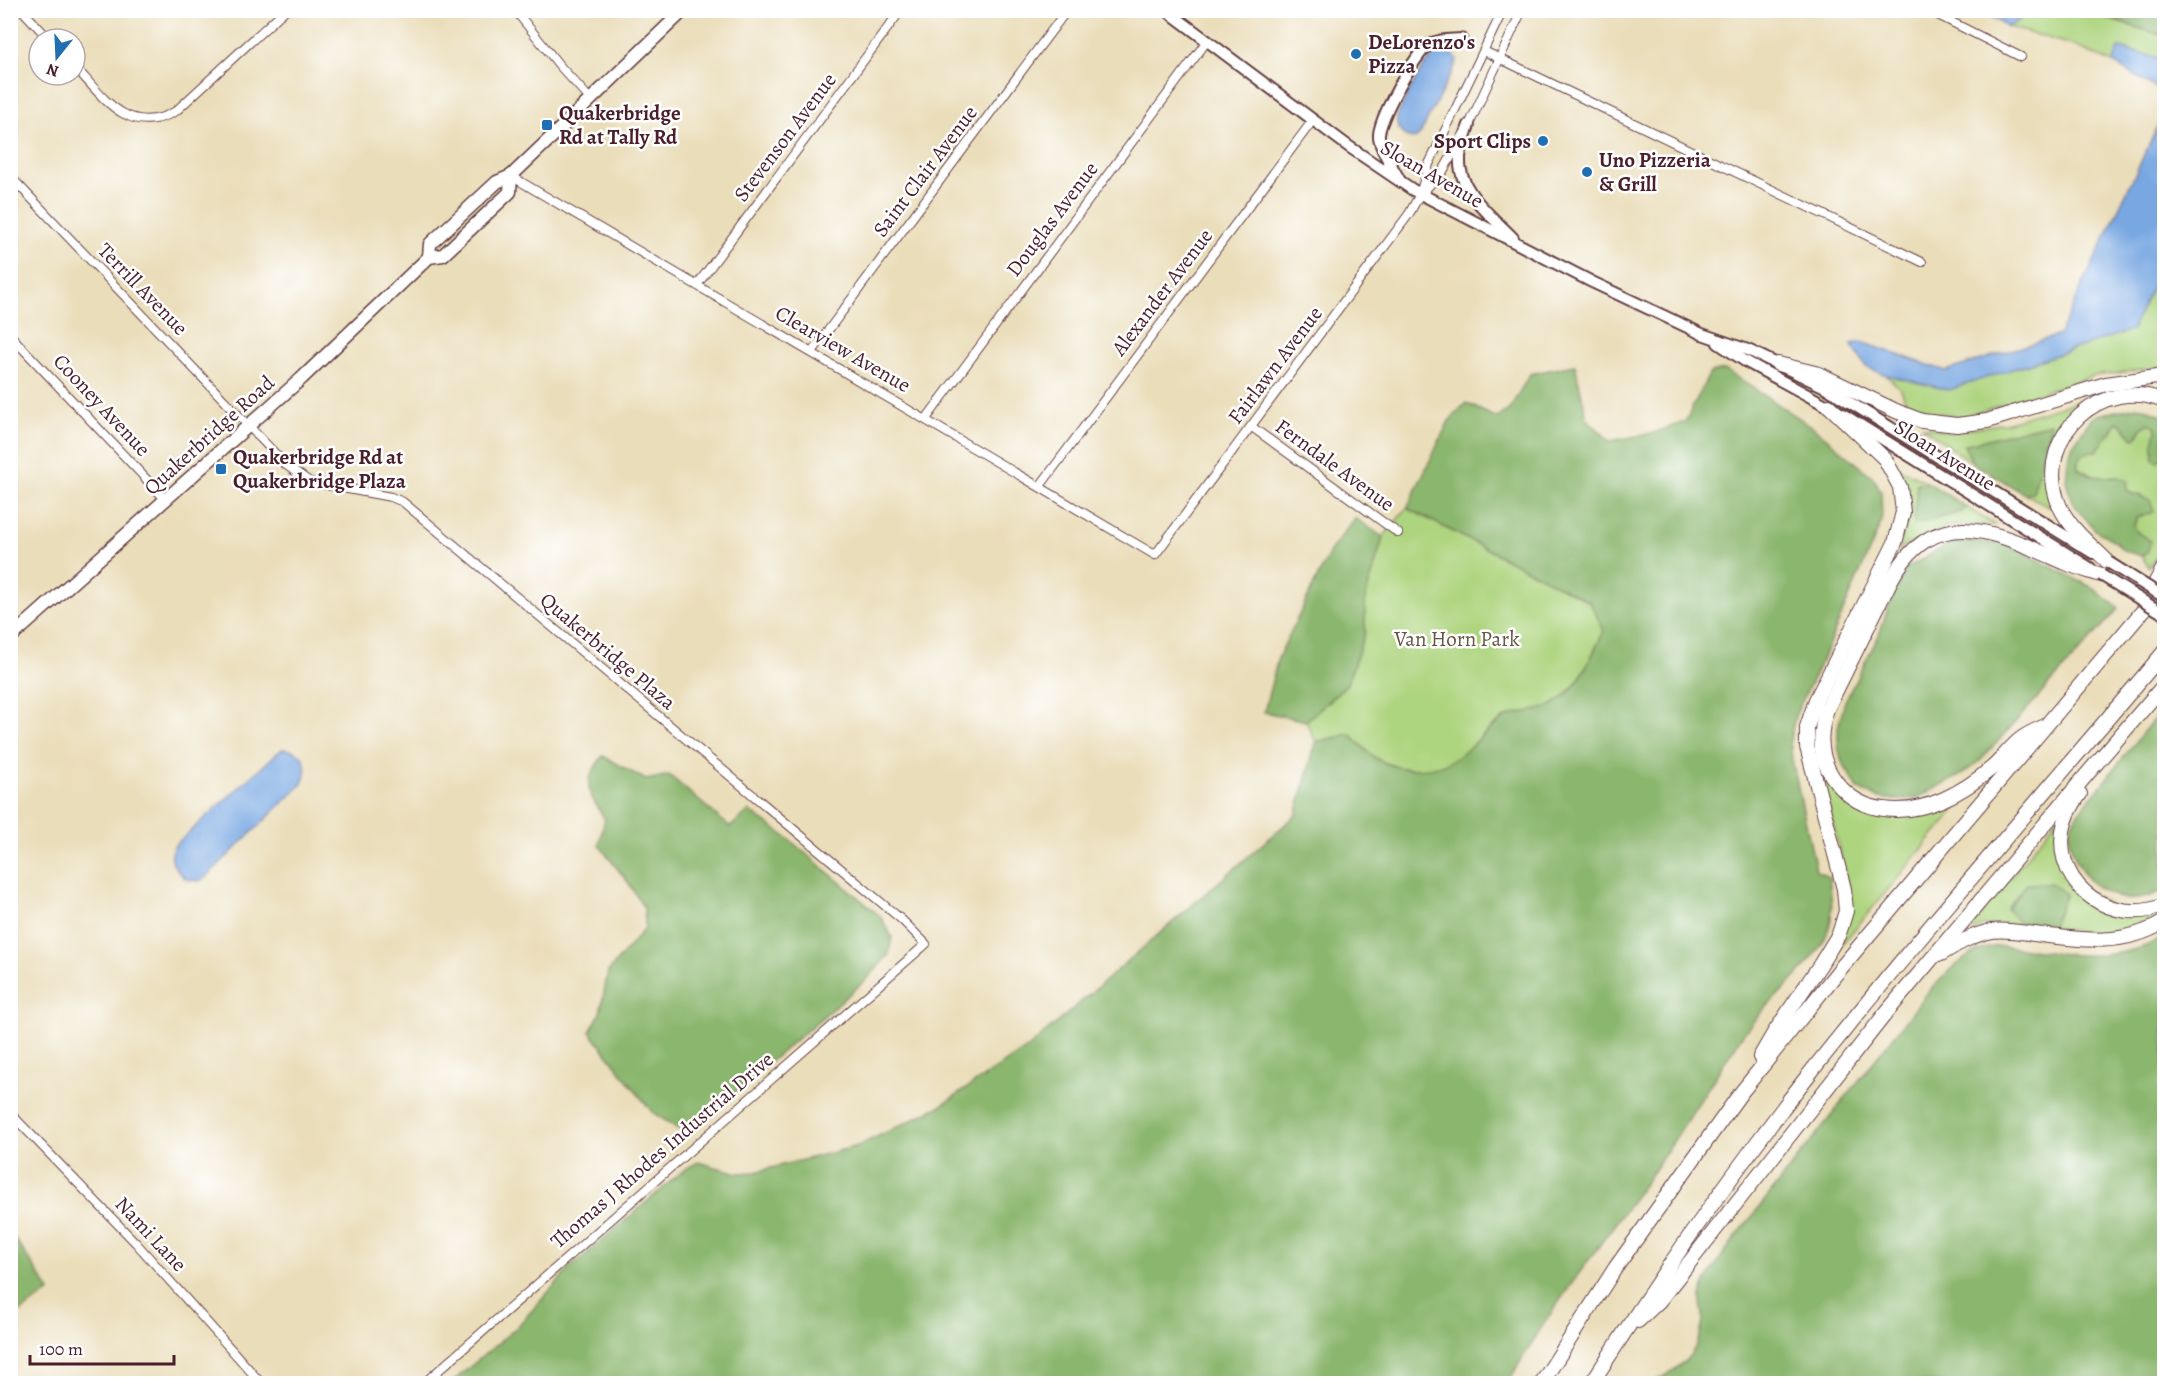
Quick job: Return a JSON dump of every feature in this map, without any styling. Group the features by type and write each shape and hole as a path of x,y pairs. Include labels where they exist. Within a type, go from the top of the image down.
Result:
{"highway":[{"path":"1778,364 1819,374 1922,421 1957,425 1988,421 2106,384 2164,376"},
{"path":"2108,562 2071,524 2060,508 2055,493 2053,473 2054,458 2059,443 2076,417 2103,400 2134,394 2164,401"},
{"path":"1740,1094 1774,1033 1833,946 1844,922 1846,911 1844,889 1808,754 1807,727 1816,700 1895,543 1902,520 1903,504 1900,487 1888,464 1874,446 1830,406"},
{"path":"2050,723 2021,739 1991,768 1959,791 1931,804 1897,810 1870,807 1858,802 1845,792 1827,768 1821,744 1822,723 1827,709 1891,580 1904,560 1926,540 1952,531 1994,533 2068,564 2101,575"},
{"path":"2138,618 2164,567"},
{"path":"1541,1383 1634,1241 1740,1094 1840,969 2164,586"},
{"path":"1591,1383 1619,1338 1709,1208 1803,1082 2164,652"},
{"path":"1619,1338 1659,1301 1842,1067 2164,685"},
{"path":"2118,740 2069,812 2062,838 2065,861 2079,887 2104,906 2118,911 2135,912 2151,910 2164,904"},
{"path":"1932,959 1971,938 1991,932 2019,932 2102,941 2136,935 2164,922"}],"main road":[{"name":"Quakerbridge Road","path":"10,638 301,379 429,256 430,244 497,182 511,176 684,10"},
{"name":"Sloan Avenue","path":"1166,10 1313,120 1420,194 1702,334 1745,361 1830,406 2164,614"},
{"path":"1401,182 1380,142 1379,133 1383,120 1410,67 1423,49 1439,41 1461,39"},
{"path":"1469,124 1460,156 1463,180 1473,196 1519,245"},
{"name":"Sloan Avenue","path":"1702,334 1748,350 1841,396 2164,597"}],"street":[{"path":"22,10 38,27"},
{"path":"87,80 116,110 135,119 156,120 176,111 285,10"},
{"path":"515,10 559,65 591,100"},
{"name":"Stevenson Avenue","path":"697,285 901,10"},
{"name":"Saint Clair Avenue","path":"812,352 1066,10"},
{"name":"Fairlawn Avenue","path":"1155,555 1405,220 1420,194 1429,164 1503,10"},
{"name":"Fairlawn Avenue","path":"1420,194 1443,171 1469,124 1522,10"},
{"path":"1928,10 2021,57"},
{"name":"Douglas Avenue","path":"926,419 1207,41"},
{"path":"1484,51 1922,262"},
{"name":"Alexander Avenue","path":"1040,486 1313,120"},
{"name":"Terrill Avenue","path":"10,176 249,426"},
{"name":"Clearview Avenue","path":"511,176 1155,555"},
{"name":"Cooney Avenue","path":"10,335 166,500"},
{"name":"Quakerbridge Plaza","path":"249,426 285,465 310,482 391,497 403,502 902,920 926,944"},
{"name":"Ferndale Avenue","path":"1252,427 1398,533"},
{"name":"Thomas J Rhodes Industrial Drive","path":"423,1383 926,944"},
{"name":"Nami Lane","path":"10,1113 136,1243 262,1383"}],"green space":[{"path":"2023,11 2098,11 2104,18 2164,36 2164,60 2120,48 2113,63 2075,46 2008,27 2023,17"},
{"path":"2098,11 2164,11 2164,36 2104,17"},
{"path":"2164,260 2164,367 2093,376 1963,417 1908,408 1901,389 1886,375 1949,390 2132,330"},
{"path":"1575,365 1587,419 1610,441 1653,433 1685,422 1710,373 1725,370 1813,427 1874,478 1881,492 1882,521 1823,658 1795,716 1790,740 1792,760 1816,870 1829,878 1832,910 1830,925 1824,940 1796,977 1744,1033 1643,1186 1543,1325 1508,1383 451,1383 517,1327 572,1266 685,1169 698,1162 738,1173 755,1172 858,1146 940,1106 1030,1046 1296,815 1316,742 1350,734 1373,757 1387,764 1410,769 1433,767 1454,759 1505,718 1545,708 1565,696 1581,676 1604,631 1590,602 1407,508 1449,421 1466,403 1496,418 1509,410 1530,374"},
{"path":"2085,399 2056,437 2047,475 2051,507 2023,493 2033,492 2051,423 1964,445 1973,463 1921,426 1952,432 2005,423"},
{"path":"2136,407 2164,416 2164,458 2157,461 2153,459 2155,426 2149,423 2133,439 2124,426 2117,422 2097,451 2086,453 2081,457 2078,468 2092,476 2122,478 2128,481 2127,490 2130,493 2150,500 2154,512 2136,518 2134,526 2138,533 2151,541 2147,553 2141,556 2123,550 2115,541 2095,530 2072,502 2066,481 2068,459 2073,445 2091,419 2097,415"},
{"path":"2117,422 2137,438 2143,427 2150,423 2155,426 2157,430 2153,444 2164,458 2164,546 2149,567 2141,556 2144,556 2134,526 2143,496 2130,493 2116,476 2096,478 2078,468 2080,456 2111,434"},
{"path":"2051,423 2033,492 2023,493 1973,463 1964,445"},
{"path":"1897,467 1929,483 1917,484 1961,512 1966,507 1995,525 1949,526 1899,549 1911,508"},
{"path":"1917,483 1929,483 1966,507 1961,512 1914,525"},
{"name":"Van Horn Park","path":"1407,508 1590,602 1604,631 1581,676 1565,696 1556,703 1540,710 1509,716 1499,721 1454,759 1444,764 1421,769 1387,764 1366,751 1350,734 1316,742 1306,721 1347,684 1365,632 1365,599 1383,537"},
{"path":"1355,518 1383,537 1365,599 1365,632 1347,684 1306,721 1264,712 1278,658 1331,550"},
{"path":"2005,543 2091,587 2119,608 1979,762 1959,776 1917,798 1897,800 1879,798 1858,789 1842,762 1838,747 1838,727 1845,701 1879,635 1891,599 1907,568 1948,544"},
{"path":"2164,707 2164,890 2140,899 2124,899 2100,889 2088,879 2071,846 2070,830 2084,805"},
{"path":"603,756 646,780 669,775 730,827 749,811 785,836 880,916 892,937 889,954 868,978 694,1127 678,1129 652,1112 590,1032 600,1013 608,972 645,928 644,908 628,882 599,845 605,819 591,794 589,781"},
{"path":"1822,778 1860,809 1892,816 1929,813 1966,797 1837,950 1850,913 1849,891"},
{"path":"2062,812 2056,846 2066,878 2127,916 2153,916 2154,920 2107,934 2051,928 2066,894 2050,883 2027,884 2007,909 2021,924 1982,926 1967,932"},
{"path":"2050,883 2066,894 2051,928 2038,924 2021,924 2007,909 2027,884"},
{"path":"2164,937 2164,1383 1652,1383 1680,1366 1697,1344 1703,1321 1701,1300 1703,1289 1728,1247 1930,990 1952,969 1970,955 1991,947 2071,955 2104,955 2135,950"},
{"path":"11,1233 50,1291 10,1319"}],"water":[{"path":"1982,11 2023,11 2023,17 2008,27"},
{"path":"2119,48 2164,60 2164,93 2113,63"},
{"path":"1444,51 1454,55 1457,59 1456,64 1419,136 1414,139 1410,138 1398,128 1397,116 1429,60"},
{"path":"2164,113 2164,260 2132,330 1949,390 1886,375 1866,367 1851,344 1861,342 1946,371 2059,335"},
{"path":"282,749 296,752 304,759 305,770 302,784 206,877 199,881 186,879 173,863 172,855 175,845"}],"place":[{"name":"DeLorenzo's Pizza","path":"1356,54"},
{"name":"Quakerbridge Rd at Tally Rd","path":"547,125"},
{"name":"Sport Clips","path":"1543,141"},
{"name":"Uno Pizzeria & Grill","path":"1587,172"},
{"name":"Quakerbridge Rd at Quakerbridge Plaza","path":"221,469"}]}
